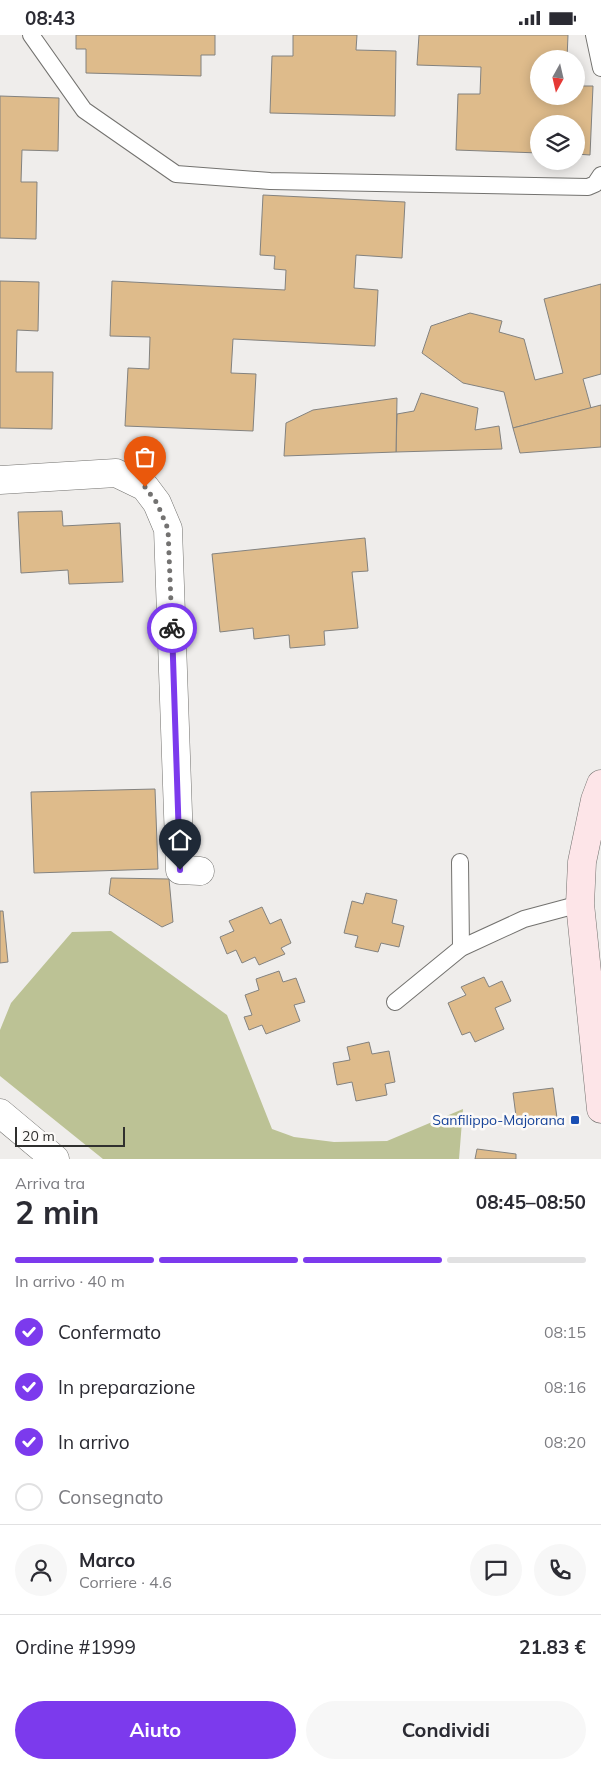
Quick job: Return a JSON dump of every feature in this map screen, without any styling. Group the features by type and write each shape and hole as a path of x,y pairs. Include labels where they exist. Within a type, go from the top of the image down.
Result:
{"street":[{"path":"0,481 116,473 145,487 157,503 168,529 190,871"},
{"path":"601,783 595,800 582,862 580,904 601,1109"},
{"path":"0,1113 55,1159"}],"lane":[{"path":"31,35 84,111 176,174 270,181 588,187 595,184 601,175"},
{"path":"594,35 601,68"},
{"path":"460,862 461,948"},
{"path":"395,1002 461,948 524,919 580,904"}],"green space":[{"path":"111,931 227,1015 272,1129 294,1137 334,1142 387,1141 463,1109 459,1159 103,1159 0,1076 0,1030 11,1003 72,932"}],"building":[{"path":"76,35 215,35 215,55 201,55 201,76 86,73 86,49 76,49"},
{"path":"293,35 357,35 356,50 396,51 395,116 270,113 272,56 293,56"},
{"path":"419,35 568,35 567,50 530,50 530,105 585,105 585,86 593,86 590,155 585,155 585,115 530,115 530,153 456,150 458,94 480,94 481,67 417,65"},
{"path":"0,96 59,98 58,151 22,150 21,182 37,182 36,239 0,238"},
{"path":"263,195 405,202 402,258 356,255 354,288 378,290 375,346 233,339 231,373 256,374 253,431 125,426 128,368 149,369 150,337 110,336 112,281 285,290 286,270 274,269 275,256 260,255"},
{"path":"0,281 39,282 38,331 17,330 16,372 53,372 52,429 0,428"},
{"path":"601,284 601,374 583,379 591,408 513,428 504,392 463,383 422,353 431,326 470,313 502,321 499,332 524,339 535,380 563,373 544,299"},
{"path":"421,393 478,408 475,430 499,426 502,449 396,452 397,414 414,411"},
{"path":"397,398 396,452 284,456 286,423 313,410"},
{"path":"601,405 601,447 520,453 513,428"},
{"path":"62,511 63,526 120,523 123,582 69,584 68,570 21,573 18,512"},
{"path":"365,538 368,571 352,572 358,628 324,631 325,645 290,648 289,635 254,639 253,628 220,632 212,554"},
{"path":"155,789 158,869 34,873 31,792"},
{"path":"111,878 169,879 173,922 162,927 109,894"},
{"path":"366,893 397,900 392,923 404,926 399,947 381,943 378,952 355,947 358,936 344,933 352,901 363,904"},
{"path":"262,907 270,924 281,919 291,943 281,948 285,954 259,965 255,957 242,963 236,950 227,954 220,937 234,931 229,921"},
{"path":"0,911 3,911 8,962 0,963"},
{"path":"279,971 283,982 296,978 305,1002 294,1005 300,1021 266,1034 262,1025 249,1030 244,1017 252,1015 245,995 259,990 256,979"},
{"path":"484,977 489,987 502,981 511,1001 495,1008 504,1029 475,1042 470,1032 462,1035 448,1003 466,995 461,987"},
{"path":"369,1042 372,1054 389,1051 395,1082 385,1084 387,1095 356,1101 352,1082 337,1085 333,1063 350,1060 347,1047"},
{"path":"553,1088 557,1118 517,1124 513,1093"},
{"path":"477,1149 516,1154 516,1159 475,1159"}],"way so far":[{"path":"145,487 157,503 168,529 172,628"}],"place":[{"name":"Sanfilippo-Majorana","path":"575,1120"}],"route":[{"path":"172,628 180,870"}]}
